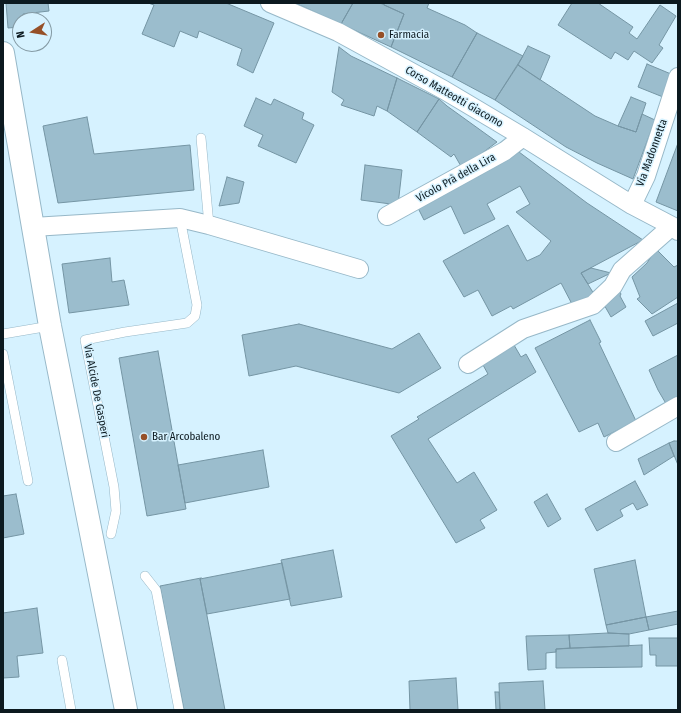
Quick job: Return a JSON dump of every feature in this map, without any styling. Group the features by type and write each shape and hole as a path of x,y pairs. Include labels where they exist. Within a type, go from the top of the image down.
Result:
{"street":[{"name":"Corso Matteotti Giacomo","path":"270,3 338,32 444,90 632,205 675,229"},
{"path":"3,52 50,326 126,710"},
{"name":"Via Madonnetta","path":"632,205 646,176 678,77"},
{"name":"Vicolo Prà della Lira","path":"387,216 505,151 523,137"},
{"path":"33,227 180,218 209,225 359,269"},
{"path":"468,364 523,329 593,305 613,286 622,270 675,229"},
{"path":"616,442 678,406"}],"lane":[{"path":"201,138 209,225"},
{"name":"Via Alcide De Gasperi","path":"111,534 116,511 114,487 85,340 125,332 187,323 195,316 197,305 180,218"},
{"path":"3,334 50,326"},
{"path":"3,354 28,481"},
{"path":"145,576 156,590 179,710"},
{"path":"62,660 71,710"}],"building":[{"path":"6,3 48,3 49,11 12,12 12,28 8,28"},
{"path":"148,3 226,3 274,23 253,73 237,65 242,49 199,31 197,38 180,31 174,47 142,34 154,5"},
{"path":"295,3 353,3 341,24"},
{"name":"Farmacia","path":"353,3 380,3 404,14 391,47 341,24"},
{"path":"384,3 429,3 427,8 465,25 477,33 452,77 391,47 404,14 384,5"},
{"path":"572,3 598,3 633,27 629,33 637,39 660,5 676,16 659,45 663,48 652,63 634,51 628,60 615,52 611,59 558,25"},
{"path":"477,33 523,56 495,100 452,77"},
{"path":"528,46 550,56 540,80 518,65"},
{"path":"339,47 351,56 397,78 387,111 377,106 374,116 341,105 344,100 332,92"},
{"path":"647,64 671,74 663,97 638,87"},
{"path":"518,65 595,116 618,126 636,132 642,114 655,120 633,179 566,147 495,100"},
{"path":"397,78 439,99 417,132 387,111"},
{"path":"631,97 646,103 636,132 618,126"},
{"path":"256,98 271,105 274,99 304,113 302,119 314,125 296,163 258,146 263,135 244,126"},
{"path":"439,99 497,142 462,168 454,154 451,157 417,132"},
{"path":"87,117 94,154 190,145 194,190 58,203 43,126"},
{"path":"678,143 678,211 656,202"},
{"path":"519,152 587,203 643,240 581,273 594,294 573,306 561,283 513,309 511,306 492,316 478,290 464,297 443,261 508,225 527,261 540,255 551,241 516,212 530,204 520,186 487,204 495,219 464,234 451,206 424,220 417,206"},
{"path":"365,165 402,170 398,205 361,200"},
{"path":"227,177 244,182 239,203 219,206"},
{"path":"656,249 674,267 678,265 678,297 652,314 637,299 640,297 632,277 647,263"},
{"path":"110,258 112,282 124,280 129,305 69,313 62,264"},
{"path":"591,268 611,273 588,284 581,273"},
{"path":"618,289 626,307 611,317 603,303"},
{"path":"678,303 678,323 653,336 645,321"},
{"path":"590,320 601,342 599,343 636,421 604,437 598,423 579,432 535,348"},
{"path":"299,324 392,349 419,333 441,368 399,393 296,366 249,376 242,335"},
{"path":"514,345 521,357 526,354 536,372 428,439 457,483 474,472 497,510 480,520 485,528 456,543 391,436 419,419 417,417 488,374 483,365"},
{"path":"158,351 186,509 147,516 119,358"},
{"path":"678,355 678,401 668,407 649,370"},
{"path":"678,441 678,465 669,443"},
{"path":"669,443 674,456 644,475 638,459"},
{"path":"263,450 269,487 185,503 178,465"},
{"path":"635,481 648,505 637,510 633,503 620,510 623,516 597,531 585,509"},
{"path":"16,494 24,534 3,538 3,496"},
{"path":"547,494 561,519 548,527 534,502"},
{"path":"333,550 342,597 291,606 281,560"},
{"path":"635,560 646,617 606,625 594,569"},
{"path":"282,563 290,599 207,614 200,579"},
{"path":"201,578 225,710 184,710 160,586"},
{"path":"37,608 43,653 17,656 19,677 3,678 3,613"},
{"path":"678,611 678,624 649,630 646,617"},
{"path":"646,617 649,630 629,634 608,633 606,625"},
{"path":"608,633 629,634 629,646 570,648 569,635"},
{"path":"569,635 570,648 556,649 556,652 546,653 546,669 528,670 526,636"},
{"path":"649,638 678,638 678,666 656,666 656,655 650,655"},
{"path":"642,645 642,667 556,668 556,649"},
{"path":"456,678 458,710 410,710 409,681"},
{"path":"543,681 545,710 500,710 499,683"},
{"path":"495,692 499,692 500,710 496,710"}],"place":[{"name":"Farmacia","path":"381,35"},
{"name":"Bar Arcobaleno","path":"144,437"}]}
